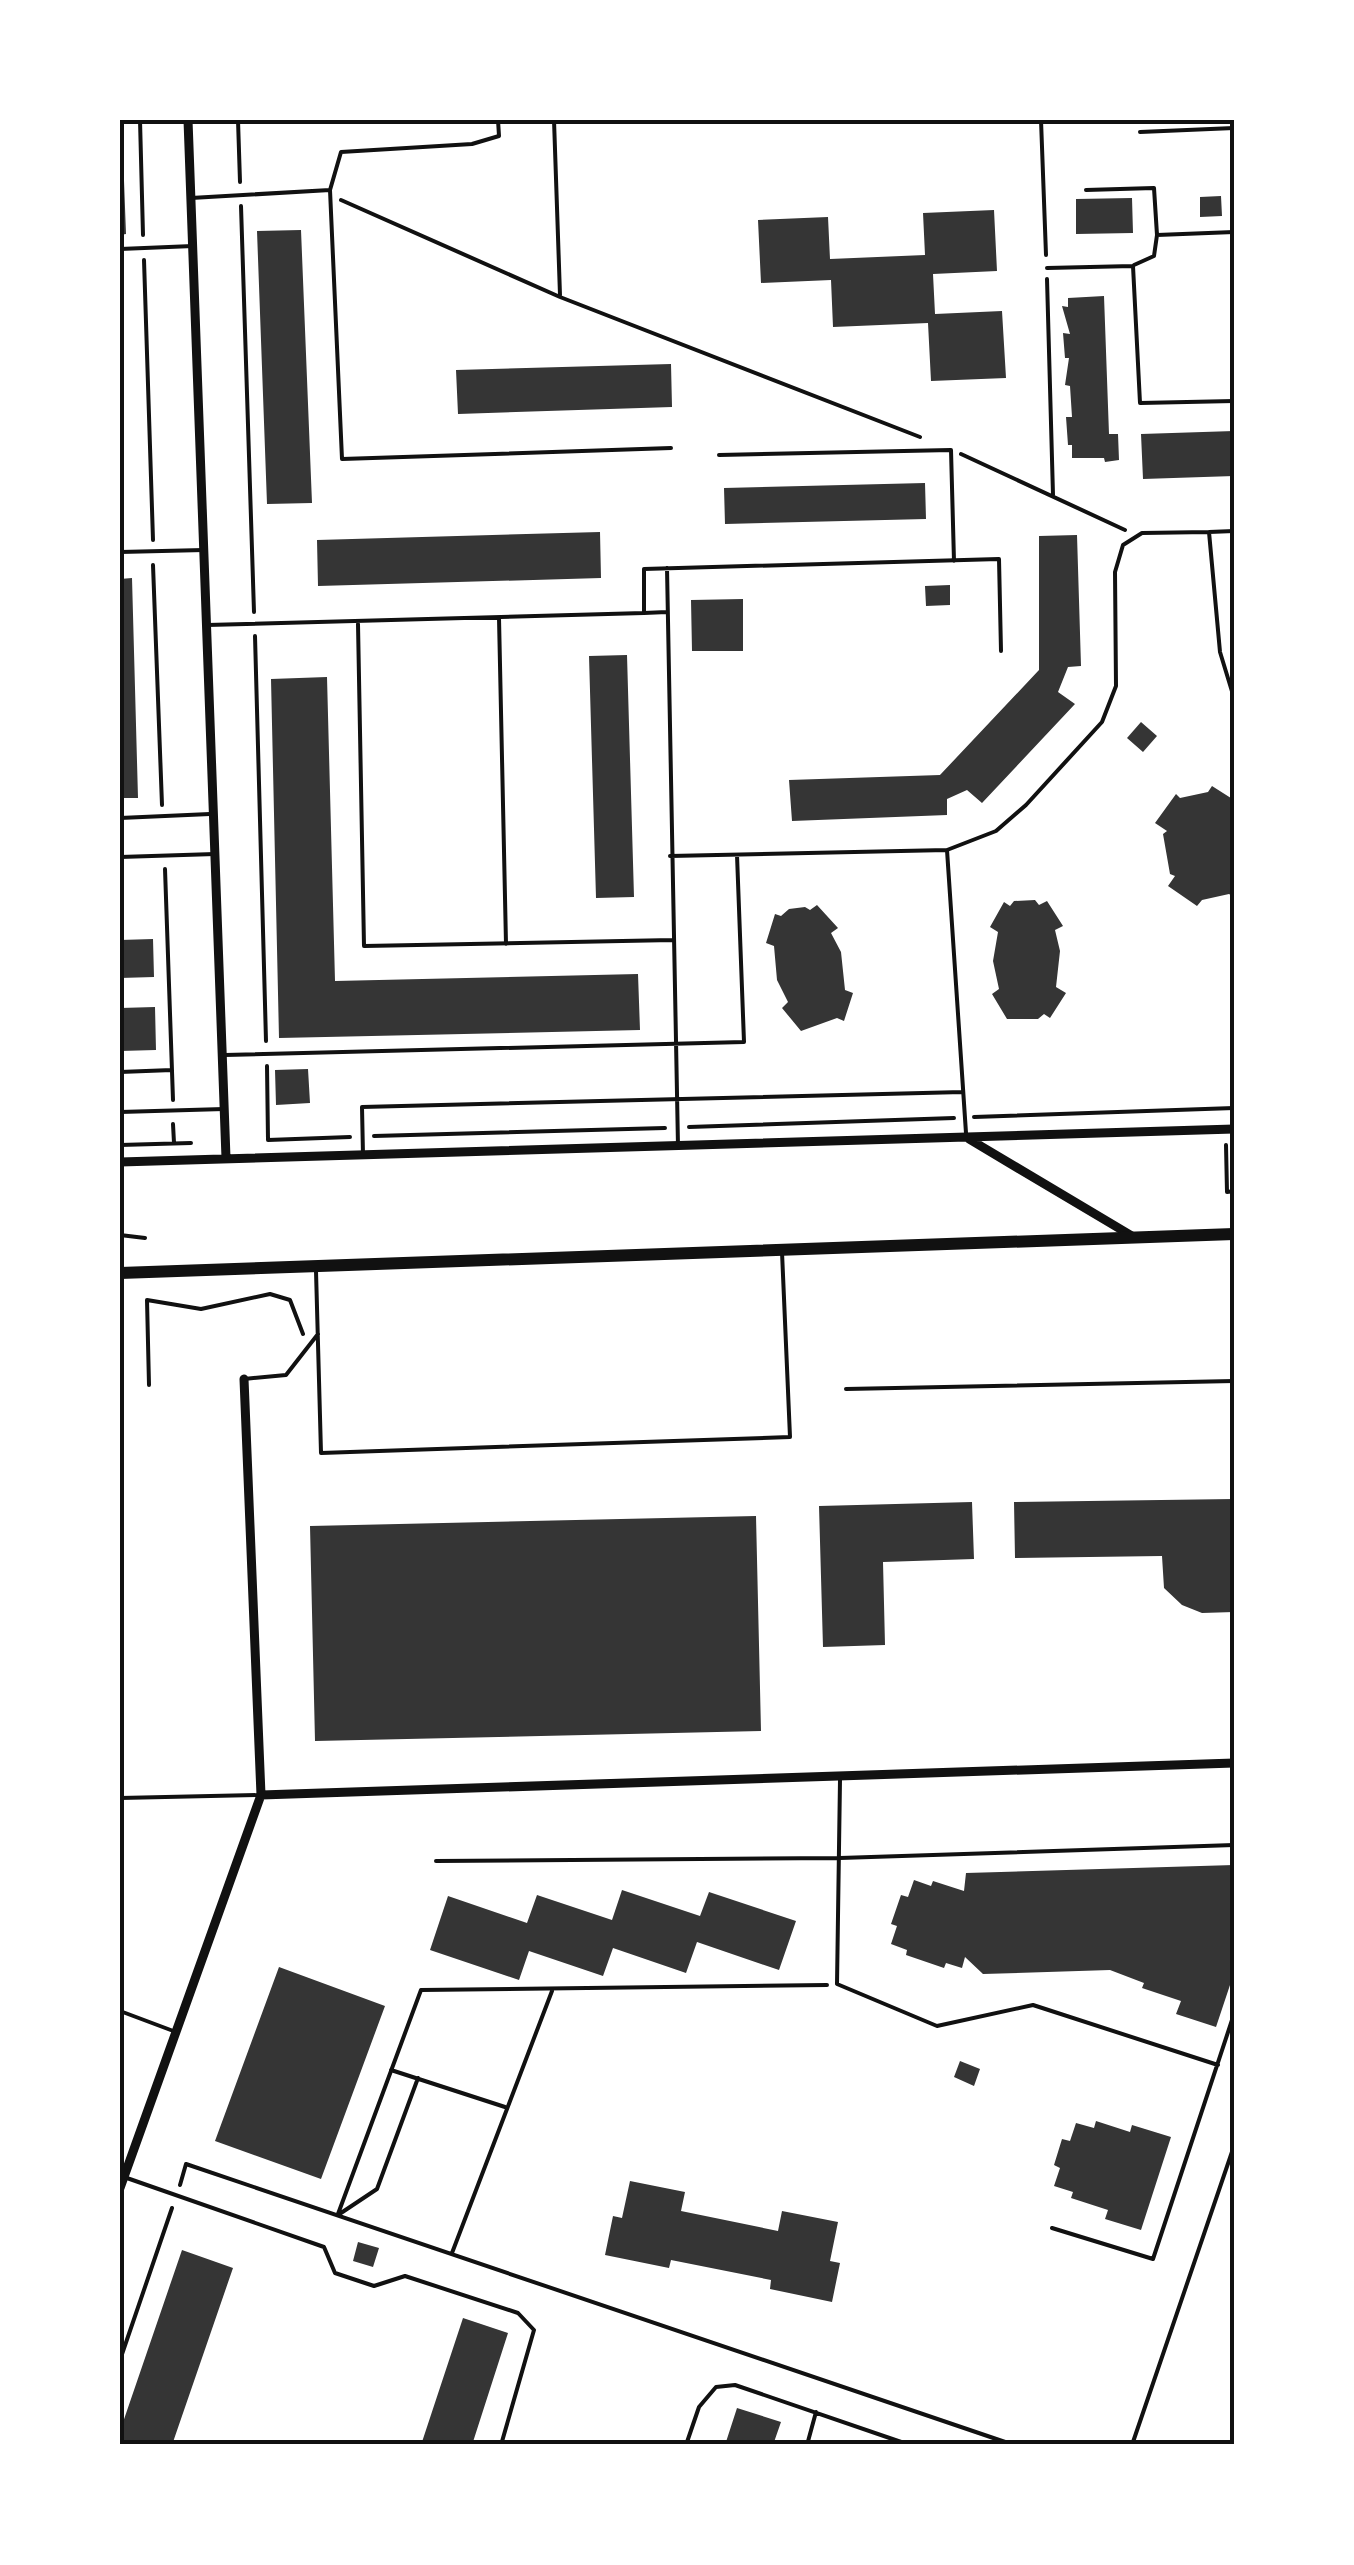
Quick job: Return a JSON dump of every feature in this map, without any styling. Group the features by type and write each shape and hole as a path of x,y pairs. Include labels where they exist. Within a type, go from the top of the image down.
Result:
{"main road":[{"path":"120,1272 1234,1234"}],"street":[{"path":"188,120 226,1158"},
{"path":"120,1162 1234,1128"},
{"path":"966,1138 1134,1237"},
{"path":"120,2188 261,1795 244,1379"},
{"path":"261,1795 1234,1763"}],"lane":[{"path":"498,120 499,136 472,144 341,152 330,190 342,459 671,448"},
{"path":"1140,132 1234,128"},
{"path":"1047,268 1133,266 1154,256 1154,188 1086,190"},
{"path":"191,198 330,190"},
{"path":"1157,235 1234,232"},
{"path":"120,249 193,246"},
{"path":"1133,266 1140,403 1234,400"},
{"path":"719,455 951,450 954,560"},
{"path":"670,856 947,850 996,830 1026,806 1102,722 1116,686 1115,572 1123,545 1138,536 1234,531"},
{"path":"1209,532 1220,652 1234,698"},
{"path":"120,552 204,550"},
{"path":"644,612 644,569 999,559 1001,651"},
{"path":"668,568 678,1146"},
{"path":"207,625 667,612"},
{"path":"499,618 506,944"},
{"path":"358,622 364,946 673,940"},
{"path":"120,818 214,814"},
{"path":"947,850 966,1138"},
{"path":"120,857 215,854"},
{"path":"222,1055 744,1042 737,856"},
{"path":"363,1154 362,1107 963,1092"},
{"path":"120,1112 224,1109"},
{"path":"316,1268 321,1452 790,1437 782,1252"},
{"path":"244,1379 286,1375 318,1334"},
{"path":"846,1389 1234,1382"},
{"path":"840,1776 837,1984 937,2026 1033,2005 1218,2065"},
{"path":"120,1798 261,1795"},
{"path":"436,1861 840,1858 1234,1845"},
{"path":"120,2012 176,2032"},
{"path":"1052,2228 1153,2258 1234,2014"},
{"path":"122,2176 324,2246 335,2273 348,2278 374,2286 405,2276 518,2313 534,2330 532,2350 501,2445"},
{"path":"686,2445 699,2406 716,2387 735,2385 910,2445"},
{"path":"807,2445 816,2412"}],"path":[{"path":"140,120 153,551"},
{"path":"554,120 560,297"},
{"path":"1041,120 1053,498"},
{"path":"330,190 346,204 560,297 951,450 1138,536"},
{"path":"120,1072 172,1070"},
{"path":"268,1140 1234,1108"},
{"path":"120,1145 191,1143"},
{"path":"1226,1145 1226,1192 1234,1192"},
{"path":"120,1235 145,1238"},
{"path":"150,1385 146,1300 201,1309 270,1294 290,1300 298,1315 300,1334 318,1334"},
{"path":"338,2214 420,1990 837,1984"},
{"path":"452,2252 552,1988"},
{"path":"391,2070 505,2106"},
{"path":"338,2214 377,2190 418,2078"},
{"path":"1132,2445 1234,2146"},
{"path":"120,2360 186,2164 1014,2445"}],"building":[{"path":"120,154 126,234 120,235"},
{"path":"1221,196 1222,216 1200,217 1200,197"},
{"path":"1132,198 1133,233 1076,234 1076,199"},
{"path":"994,210 997,271 933,274 935,314 1002,311 1006,378 931,381 928,323 833,327 831,280 761,283 758,220 828,217 830,259 925,255 923,213"},
{"path":"301,230 312,503 267,504 257,231"},
{"path":"1104,296 1109,434 1118,434 1119,460 1105,462 1104,458 1072,458 1072,445 1068,445 1066,417 1072,417 1070,386 1065,385 1069,358 1065,358 1063,333 1070,334 1062,306 1068,307 1068,298"},
{"path":"671,364 672,407 458,414 456,370"},
{"path":"1234,431 1234,476 1143,479 1141,434"},
{"path":"925,483 926,519 725,524 724,488"},
{"path":"600,532 601,578 318,586 317,540"},
{"path":"1077,535 1081,666 1068,667 1058,692 1075,704 982,803 967,790 947,799 947,815 792,821 789,780 940,775 1039,670 1039,536"},
{"path":"132,578 138,798 120,798 120,579"},
{"path":"950,585 950,605 926,606 925,586"},
{"path":"743,599 743,651 692,651 691,600"},
{"path":"627,655 634,897 596,898 589,656"},
{"path":"327,677 335,981 638,974 640,1030 279,1038 271,679"},
{"path":"1141,722 1157,736 1143,752 1127,738"},
{"path":"1212,786 1234,800 1234,897 1229,894 1202,900 1197,906 1168,886 1175,876 1170,874 1163,834 1167,831 1155,823 1176,794 1180,798 1208,792"},
{"path":"1035,900 1039,905 1047,901 1063,926 1055,930 1060,951 1056,987 1066,993 1050,1018 1044,1014 1038,1019 1007,1019 992,994 999,989 993,961 998,932 990,927 1004,902 1010,906 1014,901"},
{"path":"817,905 838,928 831,933 841,952 845,990 853,993 844,1021 837,1018 801,1031 782,1008 788,1002 777,980 774,946 766,943 775,914 781,916 789,909 805,907 810,910"},
{"path":"153,939 154,977 120,978 120,940"},
{"path":"155,1007 156,1050 120,1051 120,1008"},
{"path":"308,1069 310,1103 276,1105 275,1070"},
{"path":"1234,1499 1234,1612 1202,1613 1182,1605 1164,1588 1162,1556 1015,1558 1014,1502"},
{"path":"972,1502 974,1559 883,1562 885,1645 823,1647 819,1506"},
{"path":"756,1516 761,1731 315,1741 310,1526"},
{"path":"1234,1865 1234,1973 1216,2027 1176,2014 1181,2001 1142,1988 1144,1983 1110,1970 983,1974 965,1957 962,1968 946,1963 944,1968 906,1955 907,1950 891,1944 897,1926 891,1924 901,1895 908,1897 914,1880 931,1886 933,1881 964,1891 966,1873"},
{"path":"622,1890 700,1916 709,1892 796,1921 779,1970 697,1942 686,1973 613,1948 603,1976 529,1951 519,1980 430,1950 448,1896 527,1923 537,1895 612,1920"},
{"path":"279,1967 385,2006 321,2179 215,2141"},
{"path":"960,2061 980,2069 974,2086 954,2077"},
{"path":"1096,2121 1130,2132 1132,2125 1171,2137 1141,2230 1105,2219 1108,2210 1071,2198 1073,2192 1054,2186 1060,2168 1054,2165 1062,2139 1070,2141 1076,2123 1094,2128"},
{"path":"630,2181 685,2192 681,2211 778,2231 782,2211 838,2222 830,2261 840,2263 832,2302 770,2289 771,2280 671,2260 669,2268 605,2255 613,2216 622,2218"},
{"path":"358,2242 379,2248 373,2267 353,2261"},
{"path":"182,2250 233,2268 172,2445 120,2445 120,2431"},
{"path":"463,2318 508,2333 472,2445 421,2445"},
{"path":"737,2408 781,2422 773,2445 725,2445"}]}
